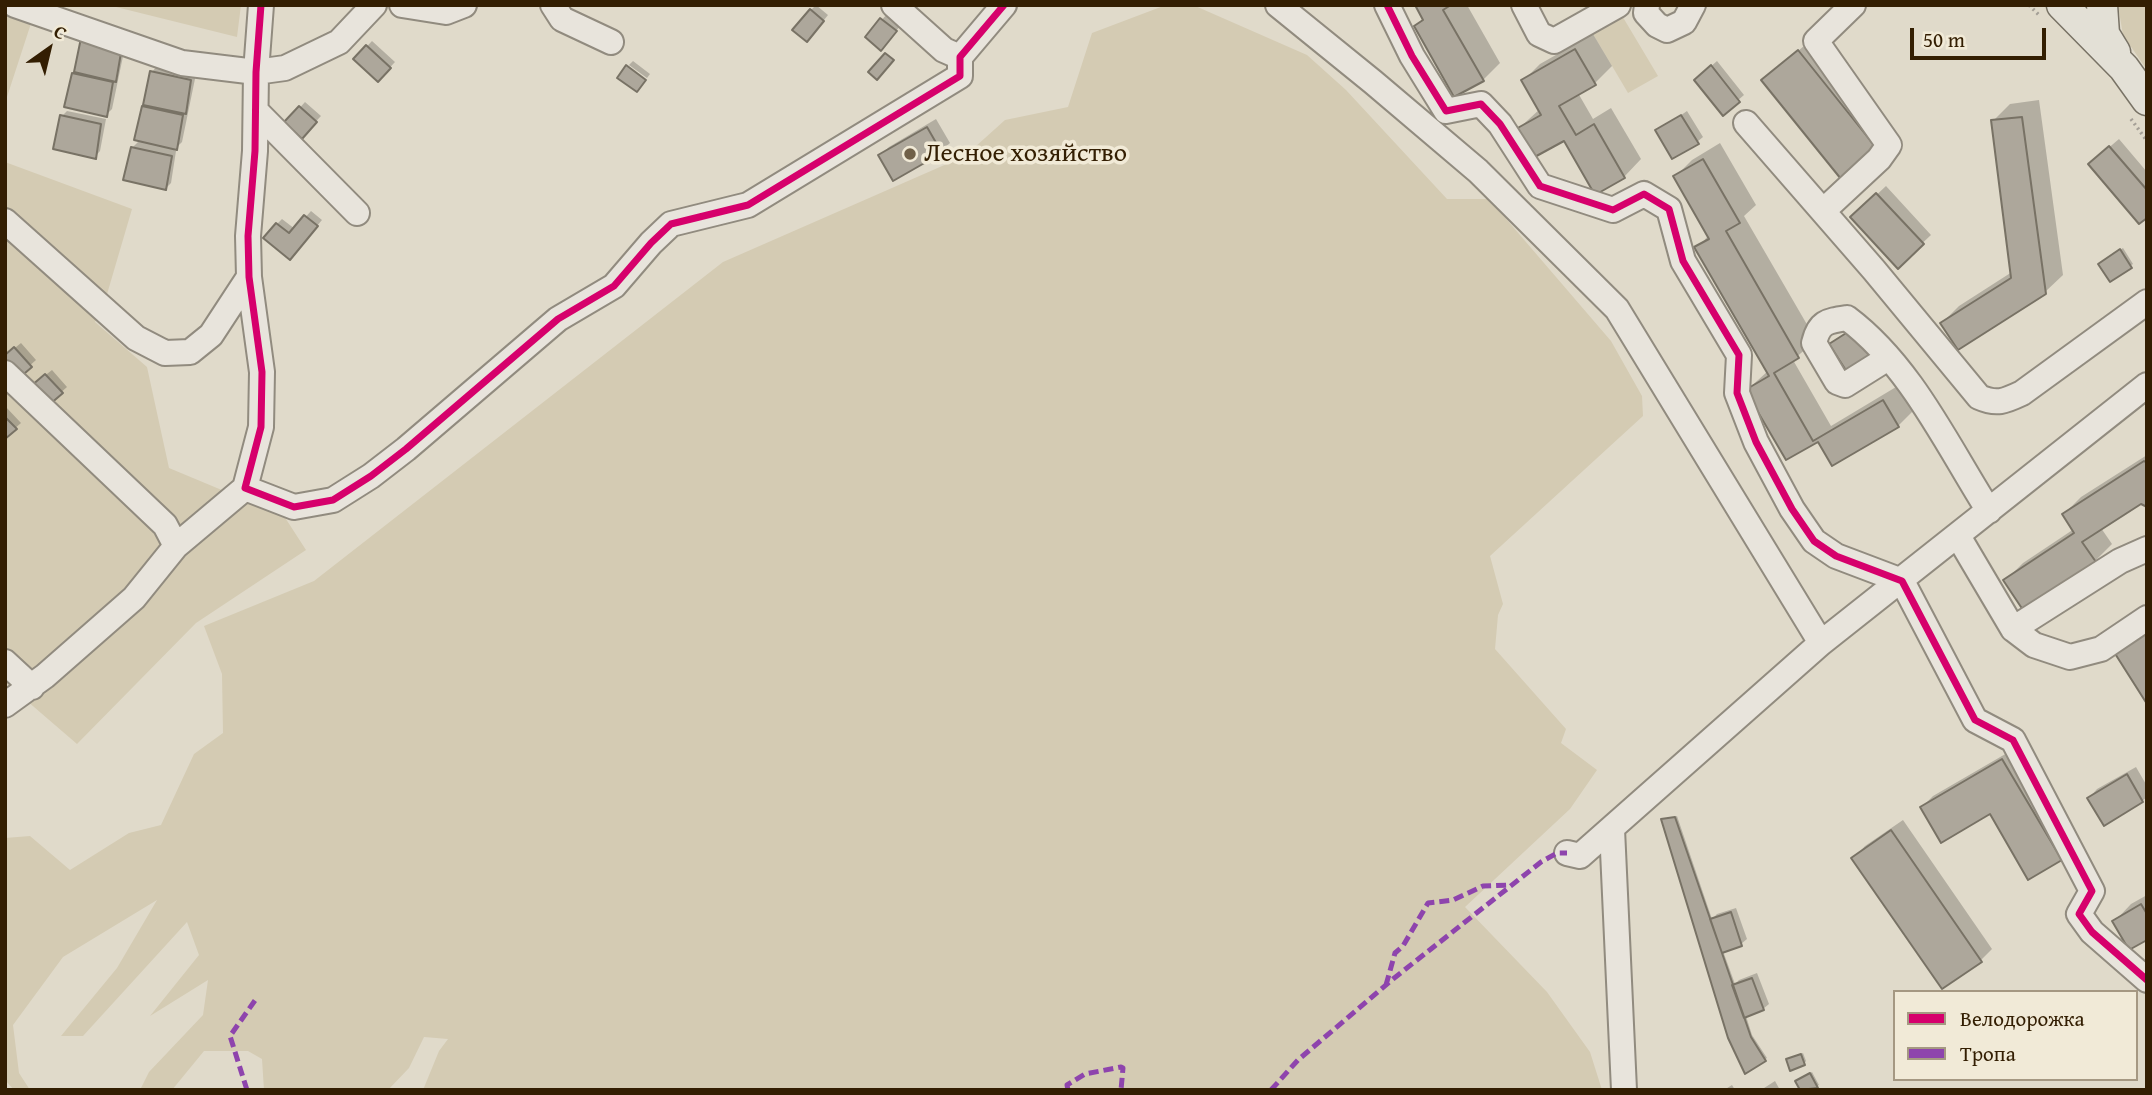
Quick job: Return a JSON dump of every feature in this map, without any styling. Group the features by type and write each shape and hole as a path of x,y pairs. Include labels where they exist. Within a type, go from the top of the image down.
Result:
{"main road":[{"path":"2080,10 2147,100"}],"street":[{"path":"15,5 182,64 256,72 285,68 339,42 374,5"},
{"path":"5,705 32,687 134,598 176,546 245,488 261,427 262,372 249,277 248,236 261,5"},
{"path":"401,5 446,12 464,5"},
{"path":"553,5 562,19 611,42"},
{"path":"894,5 944,50 960,57"},
{"path":"245,488 294,507 333,500 371,477 558,319 614,286 671,224 748,205 960,76 960,57 1004,5"},
{"path":"1278,5 1478,171 1617,309 1821,643"},
{"path":"1387,5 1412,56 1446,111 1481,104 1500,124 1540,186 1613,210 1644,194 1669,209 1683,261 1739,355 1737,393 1756,442 1792,509 1814,541 1836,556 1902,581 1975,720 2013,740 2092,891 2078,914 2092,932 2147,980"},
{"path":"1524,5 1539,34 1554,41 1618,5"},
{"path":"1647,5 1646,13 1657,25 1667,30 1684,22 1693,5"},
{"path":"1823,211 1879,159 1889,145 1816,41 1853,5"},
{"path":"257,112 357,213"},
{"path":"1746,123 1979,397 1992,402 2005,402 2022,393 2147,302"},
{"path":"5,221 136,338 165,353 190,352 211,335 249,277"},
{"path":"1888,358 1908,381 1989,512"},
{"path":"5,373 165,525 176,546"},
{"path":"1567,853 1580,856 1821,643 2147,385"},
{"path":"1958,536 2013,629 2034,645 2070,657 2101,649 2147,618"},
{"path":"2013,629 2120,561 2147,549"},
{"path":"5,662 32,687"},
{"path":"1612,828 1624,1090"}],"shaded area":[{"path":"5,5 37,5 5,103"},
{"path":"108,5 241,5 237,37"},
{"path":"1166,5 1193,5 1307,55 1346,90 1447,199 1489,199 1611,341 1642,396 1643,416 1490,556 1503,604 1498,615 1495,649 1566,729 1561,743 1597,770 1570,809 1465,907 1547,992 1590,1052 1602,1090 423,1090 439,1051 448,1039 424,1037 409,1068 388,1090 264,1090 262,1059 248,1051 204,1051 172,1090 140,1090 149,1072 203,1015 208,980 150,1016 199,955 187,922 83,1036 61,1036 117,968 157,900 63,957 13,1025 19,1073 30,1090 14,1090 5,1080 5,838 30,836 70,870 129,833 161,825 194,754 223,733 222,674 204,626 314,581 723,262 965,156 1005,120 1068,107 1092,33"},
{"path":"2118,5 2147,5 2147,70 2123,35"},
{"path":"1621,14 1658,76 1628,93 1592,32"},
{"path":"5,162 132,209 105,301 95,322 147,367 169,468 284,516 306,550 196,623 77,744 5,682"}],"building":[{"path":"1415,5 1451,5 1443,10 1484,81 1454,97 1414,26 1423,20"},
{"path":"810,9 824,21 807,42 792,30"},
{"path":"880,18 897,31 881,51 865,37"},
{"path":"81,38 122,47 116,82 74,72"},
{"path":"366,45 391,68 378,82 353,59"},
{"path":"1575,49 1596,85 1559,106 1576,135 1594,124 1625,178 1595,195 1564,141 1531,159 1514,130 1541,115 1521,80"},
{"path":"1798,50 1878,150 1841,179 1761,80"},
{"path":"885,53 894,60 877,80 868,72"},
{"path":"626,65 646,80 637,92 617,78"},
{"path":"1711,65 1740,102 1723,116 1694,80"},
{"path":"150,71 191,80 186,114 143,105"},
{"path":"72,73 113,82 107,117 64,107"},
{"path":"142,106 183,115 177,150 134,140"},
{"path":"299,106 317,122 302,139 284,122"},
{"path":"60,115 101,124 96,159 53,149"},
{"path":"1681,115 1699,144 1672,159 1655,130"},
{"path":"2022,117 2046,294 1958,350 1940,323 2011,278 1991,120"},
{"name":"Лесное хозяйство","path":"927,127 942,153 893,181 878,155"},
{"path":"2109,146 2147,190 2147,218 2139,224 2088,164"},
{"path":"131,147 172,156 166,190 123,180"},
{"path":"1703,159 1740,223 1726,231 1799,358 1774,373 1813,441 1883,400 1899,427 1832,466 1818,442 1786,460 1745,390 1769,376 1694,247 1709,239 1673,176"},
{"path":"1876,193 1924,244 1898,269 1850,217"},
{"path":"304,215 318,226 290,260 263,238 276,223 289,233"},
{"path":"2120,249 2132,268 2110,282 2098,264"},
{"path":"1854,328 1873,355 1847,372 1829,344"},
{"path":"14,347 32,367 18,379 5,365 5,355"},
{"path":"45,374 63,393 49,405 31,386"},
{"path":"5,417 17,429 5,439"},
{"path":"2144,461 2147,463 2147,507 2141,504 2082,542 2096,562 2023,610 2003,580 2074,533 2062,514"},
{"path":"2147,631 2147,704 2114,652"},
{"path":"2002,759 2062,860 2028,880 1990,814 1941,843 1920,807"},
{"path":"2127,774 2143,802 2104,826 2087,798"},
{"path":"1675,817 1751,1037 1766,1061 1745,1074 1728,1038 1661,819"},
{"path":"1891,830 1982,962 1942,989 1851,858"},
{"path":"2141,904 2147,914 2147,940 2129,950 2112,921"},
{"path":"1731,912 1742,946 1722,953 1710,919"},
{"path":"1752,978 1764,1010 1744,1018 1732,985"},
{"path":"1801,1054 1805,1065 1790,1071 1786,1059"},
{"path":"1810,1073 1818,1088 1800,1090 1795,1081"}],"marked path":[{"path":"1271,1090 1298,1060 1393,979 1541,862 1557,853 1567,853"},
{"path":"1386,985 1395,953 1403,946 1428,903 1453,900 1483,886 1512,885"},
{"path":"247,1090 230,1036 256,999"},
{"path":"1068,1090 1067,1085 1085,1074 1121,1067 1121,1090"}],"cycle path":[{"path":"261,5 256,72 255,151 248,236 249,277 262,372 261,427 245,488 294,507 333,500 371,476 558,319 614,286 671,224 748,205 960,76 960,57 1004,5"},
{"path":"1387,5 1412,56 1446,111 1481,104 1500,124 1540,186 1613,210 1644,194 1669,209 1683,261 1739,355 1737,393 1756,442 1792,509 1814,541 1836,556 1902,581 1975,720 2013,740 2092,891 2079,914 2092,932 2147,980"}],"place":[{"name":"Лесное хозяйство","path":"910,154"}]}
